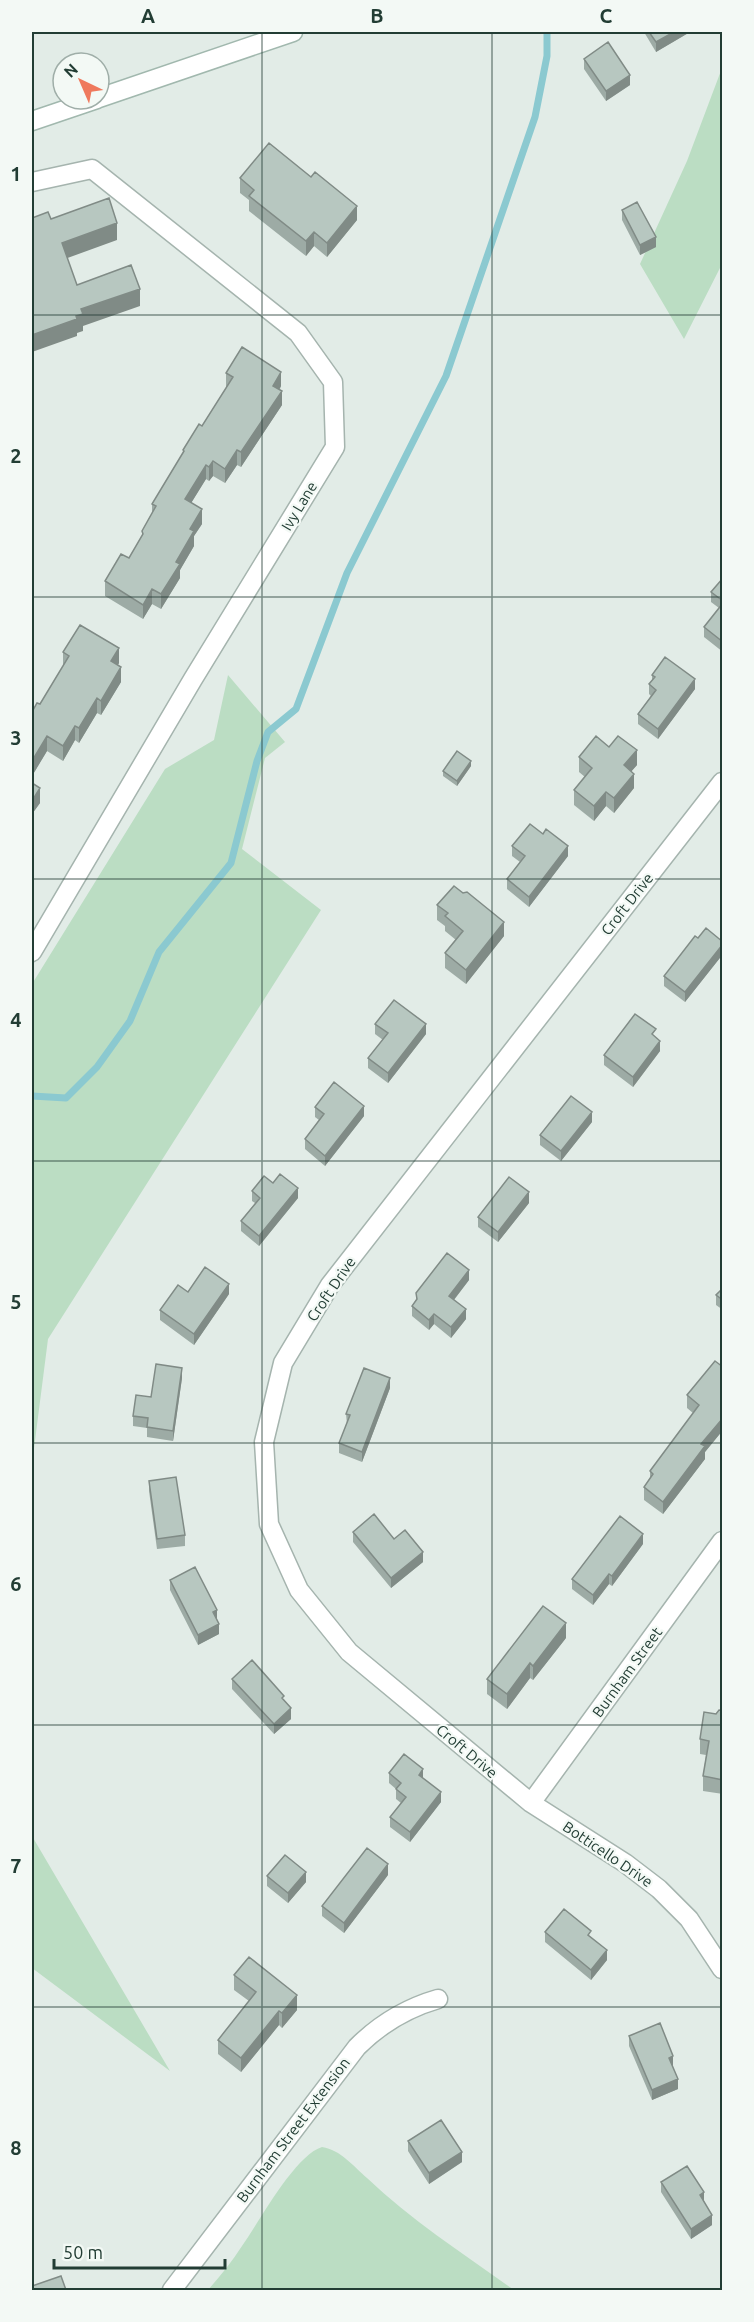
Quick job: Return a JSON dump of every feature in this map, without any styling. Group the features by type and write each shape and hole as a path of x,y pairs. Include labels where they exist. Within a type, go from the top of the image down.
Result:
{"street":[{"path":"111,95 293,32"},
{"path":"32,121 62,111"},
{"name":"Ivy Lane","path":"32,182 92,169 298,333 333,382 335,447 193,679 32,952"},
{"name":"Croft Drive","path":"531,1803 349,1652 299,1590 269,1524 264,1442 283,1363 330,1285 723,782"},
{"name":"Burnham Street","path":"531,1803 723,1541"},
{"name":"Botticello Drive","path":"531,1803 625,1863 658,1889 689,1919 723,1969"},
{"name":"Burnham Street Extension","path":"172,2290 357,2047 388,2021 413,2008 438,1999"}],"green space":[{"path":"722,68 722,264 684,339 640,264 687,161"},
{"path":"228,675 285,742 265,758 242,849 321,910 48,1339 32,1464 32,984 165,769 214,740"},
{"path":"32,1836 170,2071 32,1968"},
{"path":"322,2147 341,2155 420,2223 514,2290 208,2290 234,2258 300,2162"}],"building":[{"path":"649,32 674,32 656,42"},
{"path":"608,42 630,75 606,91 584,59"},
{"path":"269,143 311,177 315,172 357,206 327,243 314,232 306,241 249,196 254,190 240,178"},
{"path":"109,198 117,223 62,243 77,285 131,265 140,289 81,309 83,314 76,316 77,319 32,335 32,218 48,212 51,219"},
{"path":"637,202 656,237 640,245 622,210"},
{"path":"242,347 281,372 273,386 282,391 241,452 237,450 225,469 213,461 209,467 206,465 185,499 202,509 190,529 194,531 176,562 180,564 161,594 152,589 143,605 105,581 121,554 129,558 156,506 152,504 183,450 199,424 202,426 233,377 226,373"},
{"path":"723,578 723,601 711,592"},
{"path":"723,603 723,642 704,627"},
{"path":"80,625 119,648 111,661 121,667 101,701 97,698 79,728 75,726 63,746 47,736 32,761 32,712 37,703 40,704 69,656 63,652"},
{"path":"665,657 695,679 658,729 638,714 656,690 649,684 655,677 652,675"},
{"path":"596,736 609,747 618,736 637,750 624,765 634,774 614,798 606,792 594,806 574,790 592,768 579,757"},
{"path":"457,751 471,761 457,781 443,771"},
{"path":"32,783 40,788 32,801"},
{"path":"530,824 543,834 546,829 568,846 529,897 507,879 525,856 512,846"},
{"path":"454,886 463,893 467,892 504,922 466,970 445,953 463,931 445,916 448,913 437,905"},
{"path":"706,928 723,944 685,992 664,976 695,936 698,938"},
{"path":"394,1000 426,1024 388,1073 368,1058 388,1033 375,1024"},
{"path":"635,1014 656,1029 652,1034 660,1041 633,1077 604,1055"},
{"path":"334,1082 364,1106 325,1156 305,1139 324,1114 315,1107"},
{"path":"571,1096 592,1112 561,1151 540,1135"},
{"path":"280,1174 298,1188 259,1236 241,1221 260,1198 252,1191 264,1176 273,1183"},
{"path":"509,1177 529,1192 498,1232 478,1217"},
{"path":"447,1253 469,1270 449,1296 466,1309 451,1327 434,1314 429,1320 412,1306 417,1299 416,1293"},
{"path":"205,1267 229,1284 194,1334 160,1310 178,1285 188,1292"},
{"path":"723,1288 723,1300 716,1295"},
{"path":"715,1361 723,1367 723,1418 701,1444 705,1446 663,1502 644,1487 653,1474 650,1471 699,1405 687,1395"},
{"path":"156,1364 182,1368 173,1431 147,1427 148,1418 133,1416 136,1395 151,1397"},
{"path":"364,1368 390,1378 362,1452 339,1443 350,1415 346,1414"},
{"path":"176,1477 185,1535 157,1539 149,1481"},
{"path":"374,1514 394,1539 405,1530 423,1552 391,1578 353,1532"},
{"path":"620,1516 643,1534 612,1576 609,1574 593,1595 572,1579"},
{"path":"195,1567 217,1610 213,1612 219,1624 198,1635 170,1580"},
{"path":"543,1606 566,1623 533,1666 530,1663 507,1694 487,1679"},
{"path":"252,1660 284,1696 282,1698 291,1708 274,1724 232,1679"},
{"path":"719,1710 723,1711 723,1780 703,1776 709,1741 700,1739 704,1712 716,1714"},
{"path":"404,1754 423,1769 419,1775 441,1792 410,1832 390,1817 406,1797 396,1789 401,1783 389,1773"},
{"path":"367,1848 388,1864 344,1923 322,1906"},
{"path":"285,1855 306,1872 288,1893 267,1876"},
{"path":"564,1909 591,1931 588,1935 607,1950 591,1970 545,1932"},
{"path":"249,1957 297,1995 282,2013 279,2011 241,2058 218,2040 256,1992 234,1975"},
{"path":"660,2023 673,2056 669,2058 678,2079 652,2090 629,2036"},
{"path":"441,2120 462,2152 429,2173 408,2141"},
{"path":"687,2166 704,2192 700,2195 712,2215 691,2229 661,2182"},
{"path":"61,2276 66,2290 32,2290 32,2286"}],"waterway":[{"path":"32,1096 66,1098 97,1067 130,1021 159,952 231,863 257,761 268,732 296,709 347,573 446,376 535,117 547,56 547,32"}]}
